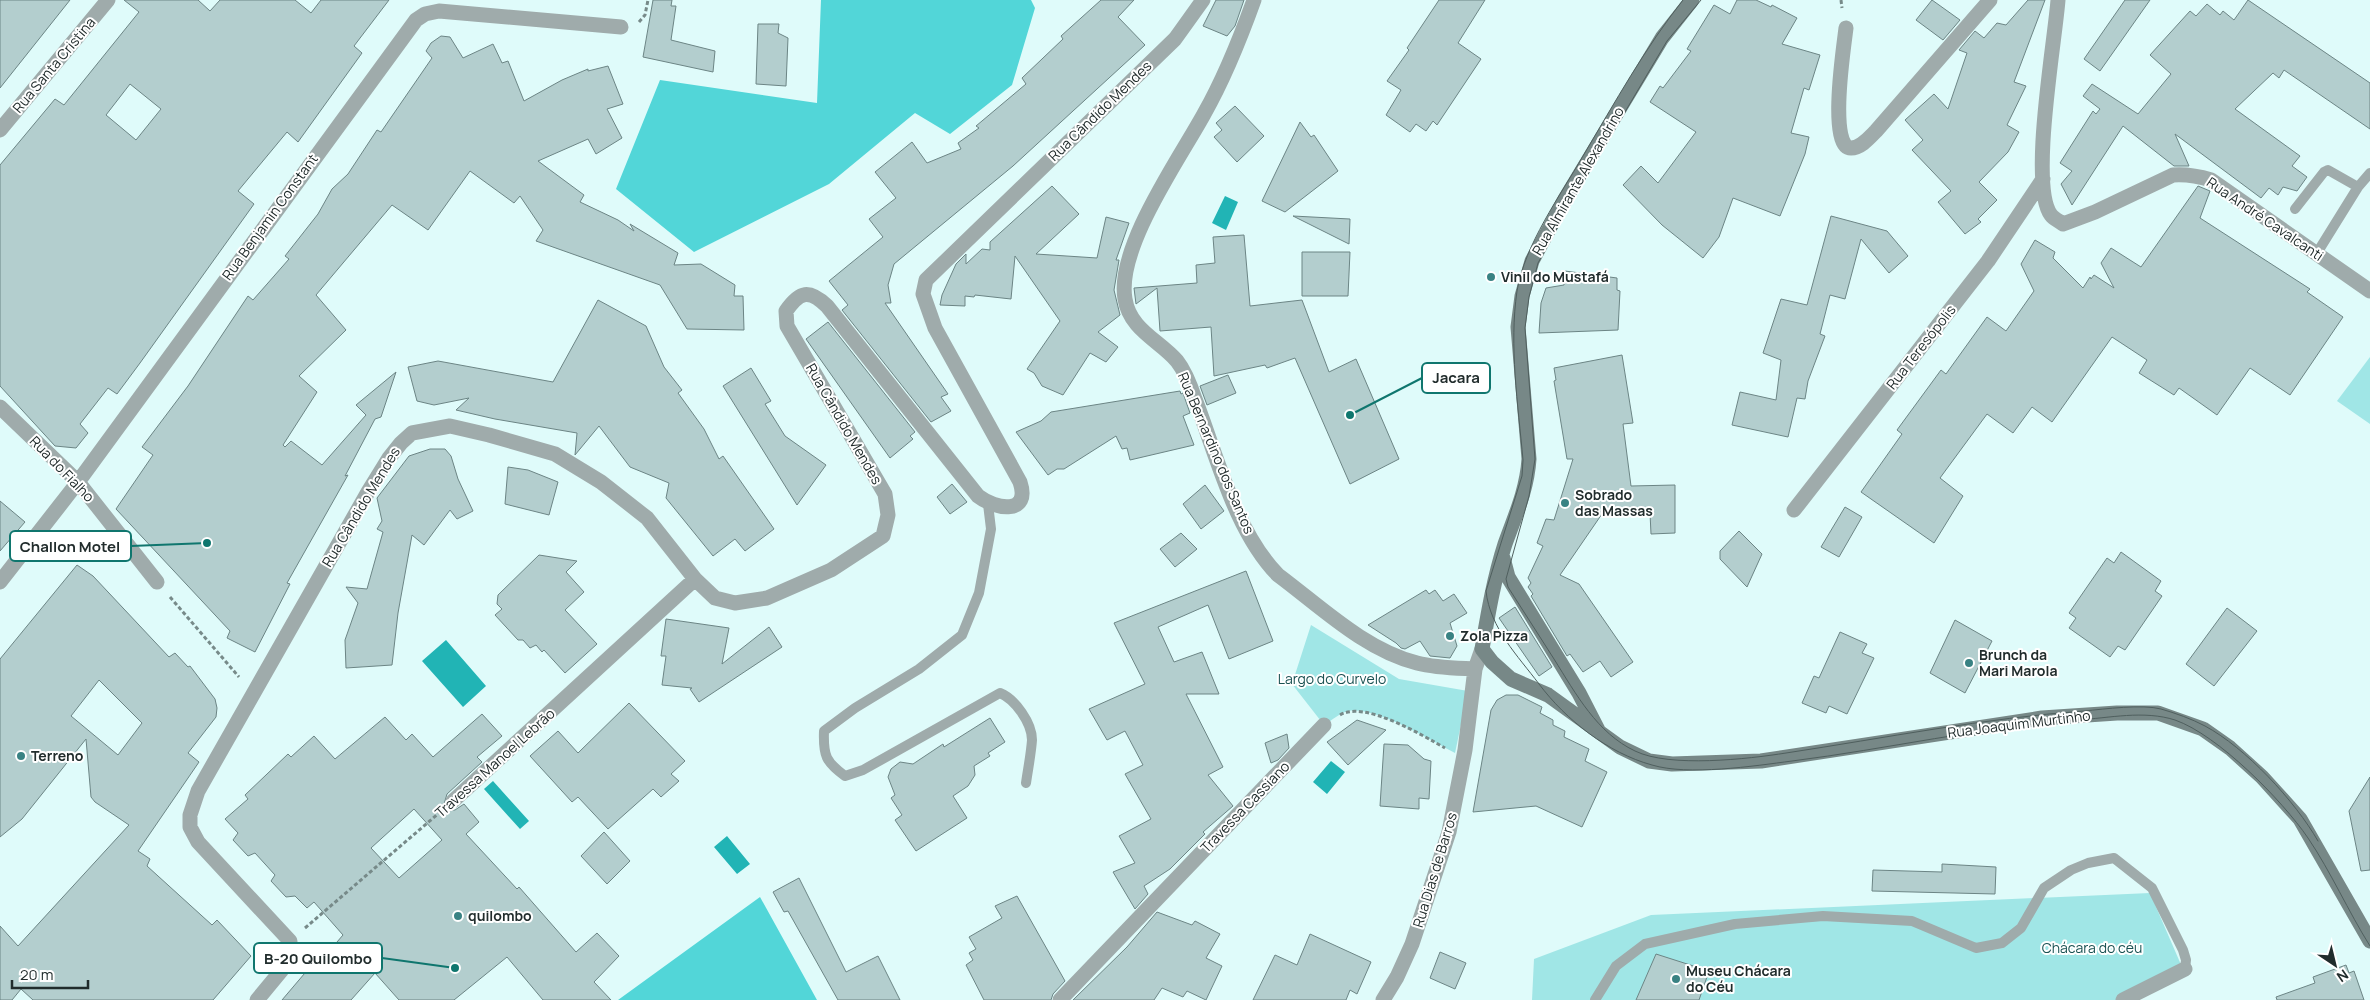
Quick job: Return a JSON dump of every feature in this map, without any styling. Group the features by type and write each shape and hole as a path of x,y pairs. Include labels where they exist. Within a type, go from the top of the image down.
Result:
{"street":[{"name":"Rua Santa Cristina","path":"0,130 108,0"},
{"name":"Rua Cândido Mendes","path":"290,941 198,842 190,827 190,814 198,791 252,693 389,458 401,443 412,433 425,429 450,426 555,454 601,482 647,518 695,579 714,598 735,603 767,598 832,570 883,536 888,515 885,494 787,326 786,311 798,296 805,294 816,296 827,306 978,496 988,504 1002,508 1013,505 1020,501 1023,493 1020,482 935,328 923,294 926,280 1175,39 1203,0"},
{"name":"Rua Bernardino dos Santos","path":"1254,0 1236,51 1208,106 1142,224 1124,280 1125,300 1132,317 1144,334 1178,362 1194,396 1238,511 1256,548 1274,571 1368,642 1416,663 1436,667 1475,669"},
{"name":"Rua Almirante Alexandrino","path":"1470,703 1475,669 1482,649 1489,608 1502,554 1528,476 1529,460 1518,328 1522,296 1532,261 1565,199 1662,38 1692,0"},
{"path":"1846,28 1838,109 1840,139 1846,147 1850,148 1858,147 1876,131 1990,0"},
{"name":"Rua André Cavalcanti","path":"2058,0 2043,136 2042,179 2050,214 2063,224 2095,212 2173,175 2187,174 2199,176 2211,180 2370,291"},
{"name":"Rua Benjamin Constant","path":"0,582 78,482 416,20 425,14 439,11 621,27"},
{"name":"Rua Teresópolis","path":"1794,510 1988,261 2042,179"},
{"name":"Rua do Fialho","path":"0,407 78,482 157,582"},
{"name":"Rua Joaquim Murtinho","path":"1502,554 1508,577 1579,693 1600,732"},
{"name":"Travessa Manoel Lebrão","path":"453,801 695,579"},
{"name":"Rua Joaquim Murtinho","path":"1482,649 1492,662 1511,680 1548,695 1620,747 1649,761 1694,765 1761,761 2042,718 2117,713 2158,713 2203,729 2230,748 2262,778 2300,819 2370,940"},
{"name":"Rua Dias de Barros","path":"1383,1000 1397,977 1412,944 1449,832 1463,758 1470,703"},
{"name":"Travessa Cassiano","path":"1060,1000 1324,725"},
{"path":"257,1000 281,971 289,958 290,941"},
{"path":"2123,1000 2185,969"}],"lane":[{"path":"2295,209 2324,172 2328,170 2358,188"},
{"path":"2317,253 2358,188 2370,173"},
{"path":"988,504 991,529 979,593 962,635 919,669 855,708 824,731 823,748 829,764 845,776 862,770 1000,693 1010,697 1022,713 1032,737 1026,783"},
{"path":"1594,1000 1616,966 1645,944 1735,924 1822,916 1912,921 1976,948 2002,943 2021,928 2044,888 2071,870 2088,863 2114,858 2152,888 2183,950 2186,960 2185,969"}],"path":[{"path":"157,582 252,693"},
{"path":"1324,725 1346,712 1358,711 1404,726 1463,758"},
{"name":"Travessa Manoel Lebrão","path":"290,941 453,801"}],"green space":[{"path":"2370,357 2370,424 2337,401"},
{"name":"Largo do Curvelo","path":"1311,625 1399,679 1468,691 1455,753 1403,725 1360,711 1348,711 1324,725 1292,684"},
{"name":"Chácara do céu","path":"2150,893 2182,967 2116,1000 1532,1000 1534,959 1651,915"}],"shaded area":[{"path":"821,0 1031,0 1035,8 1012,85 950,134 915,113 829,184 694,252 616,189 660,80 817,103"},
{"path":"1225,196 1238,202 1226,230 1212,223"},
{"path":"446,640 486,686 463,707 422,661"},
{"path":"1331,761 1345,772 1327,794 1313,782"},
{"path":"493,781 529,821 520,829 484,789"},
{"path":"727,836 750,864 737,874 714,847"},
{"path":"760,897 817,1000 618,1000"}],"building":[{"path":"0,0 70,0 0,88"},
{"path":"124,0 198,0 210,11 220,0 295,0 311,13 321,0 389,0 354,46 362,53 298,142 287,132 238,191 254,204 117,394 108,388 80,424 88,433 76,448 55,446 0,386 0,165 55,99 64,105 139,12","holes":["130,84 161,109 136,140 106,115"]},
{"path":"653,0 672,0 671,6 676,6 671,40 715,51 713,72 643,57"},
{"path":"1101,0 1134,0 1118,17 1145,45 1013,166 894,264 888,285 891,303 885,303 948,394 941,397 951,411 931,422 842,310 848,305 829,281 883,237 869,219 896,198 875,172 912,142 927,163 961,149 958,143 979,128 976,126 1026,84 1022,78 1063,39 1061,36"},
{"path":"1216,0 1244,0 1235,26 1227,36 1203,26"},
{"path":"1439,0 1485,0 1458,43 1481,59 1437,125 1433,121 1426,131 1416,124 1410,132 1386,115 1401,90 1387,81 1409,50 1407,48"},
{"path":"1737,0 1756,0 1771,7 1772,5 1797,18 1782,44 1820,55 1809,90 1804,88 1791,133 1809,137 1805,154 1780,216 1733,198 1719,237 1703,258 1662,225 1623,185 1641,166 1658,183 1696,132 1650,102 1660,86 1663,88 1691,51 1687,49 1714,5 1730,14"},
{"path":"1932,0 1960,20 1943,40 1916,20"},
{"path":"2028,0 2045,0 2014,82 2026,86 2007,125 2019,132 2008,152 1979,182 1997,200 1978,219 1981,222 1965,234 1938,202 1951,191 1912,150 1923,140 1905,120 1934,94 1948,109 1967,53 1959,50 1975,31 1984,38 1997,23 2006,25"},
{"path":"2125,0 2150,0 2100,71 2084,59"},
{"path":"2248,0 2370,83 2370,129 2284,70 2279,78 2273,73 2235,109 2300,156 2292,166 2307,177 2297,191 2283,187 2278,195 2269,188 2261,198 2175,134 2189,166 2174,166 2123,126 2072,205 2061,184 2072,171 2060,163 2093,111 2096,114 2100,109 2083,96 2092,84 2138,114 2171,74 2150,55 2190,11 2196,16 2207,4 2220,15 2223,11 2234,20"},
{"path":"758,24 779,24 778,33 788,38 786,86 756,84"},
{"path":"441,36 450,37 463,58 493,44 502,63 508,61 524,101 562,80 588,69 588,71 608,66 623,104 607,109 622,138 596,154 588,139 538,161 584,195 580,202 618,220 634,231 630,224 678,253 674,265 701,264 735,285 734,296 743,296 744,330 687,329 660,285 536,241 543,230 520,196 514,203 470,171 428,230 392,205 316,295 346,330 299,376 317,392 283,445 285,447 291,441 322,465 366,415 356,405 396,372 381,417 375,419 345,476 348,475 287,583 290,584 255,652 227,638 230,631 116,509 153,455 142,447 188,386 248,296 253,300 289,259 285,256 318,214 332,189 348,174 377,130 381,132 432,58 426,51 431,43"},
{"path":"1235,106 1264,136 1237,162 1214,137 1222,130 1216,123"},
{"path":"1300,122 1311,137 1314,135 1338,171 1285,212 1262,201"},
{"path":"1052,186 1079,214 1036,254 1097,258 1106,217 1129,223 1116,260 1119,260 1114,290 1120,315 1098,332 1118,347 1106,362 1090,353 1063,395 1042,386 1034,373 1027,369 1060,321 1015,256 1011,299 975,295 974,297 965,296 965,306 940,305 942,295 956,264 966,254 966,264 982,249 990,250 990,242"},
{"path":"2198,186 2210,191 2200,218 2310,289 2307,292 2343,317 2290,395 2250,368 2217,415 2179,388 2174,395 2139,373 2147,360 2112,337 2052,422 2032,407 2013,433 1987,414 1940,478 1963,496 1934,543 1861,492 1902,434 1897,430 1941,370 1946,374 1987,317 2006,331 2034,291 2021,264 2035,240 2055,252 2053,258 2083,288 2090,277 2091,279 2094,275 2114,288 2101,263 2111,248 2141,267"},
{"path":"1293,216 1350,219 1349,244"},
{"path":"1831,216 1887,231 1908,256 1889,273 1861,239 1845,299 1830,295 1820,334 1825,336 1808,381 1805,399 1797,398 1788,437 1732,425 1740,392 1776,400 1781,360 1763,353 1781,299 1807,305"},
{"path":"1244,235 1250,306 1302,300 1329,372 1356,359 1399,459 1350,484 1295,358 1267,368 1265,365 1214,376 1211,327 1160,331 1157,288 1136,304 1134,288 1197,283 1196,265 1215,263 1213,237"},
{"path":"1302,252 1350,252 1348,296 1302,296"},
{"path":"1565,271 1617,278 1617,290 1620,291 1618,330 1539,333 1541,303 1546,288 1564,285"},
{"path":"598,300 646,326 664,367 682,390 678,393 704,429 719,459 723,456 774,529 745,551 735,539 713,556 666,498 669,483 630,467 599,426 575,455 577,433 495,419 456,410 469,398 434,405 417,401 408,367 438,361 553,382"},
{"path":"828,322 915,432 910,436 913,439 890,458 806,339"},
{"path":"1622,355 1633,423 1623,424 1631,486 1675,485 1675,533 1651,534 1650,513 1604,511 1560,575 1579,584 1633,662 1611,677 1600,661 1583,672 1570,654 1567,656 1531,596 1533,594 1528,587 1531,583 1528,578 1543,546 1537,543 1546,519 1554,520 1573,459 1567,459 1554,381 1556,380 1554,368"},
{"path":"751,368 771,401 765,404 785,436 826,465 797,505 723,386"},
{"path":"1228,375 1236,393 1207,405 1200,386"},
{"path":"1180,391 1181,394 1183,393 1190,413 1183,416 1194,445 1130,460 1127,448 1122,449 1116,436 1064,469 1057,469 1048,475 1016,432 1041,421 1051,412"},
{"path":"430,449 445,449 451,456 458,479 473,511 457,519 450,510 424,545 412,535 398,613 392,665 346,668 345,640 358,603 346,587 367,589 383,532 377,529 382,521 377,498 409,456"},
{"path":"508,467 528,470 558,482 549,515 505,504"},
{"path":"952,484 967,502 950,514 937,497"},
{"path":"1205,485 1224,511 1201,529 1183,504"},
{"path":"0,501 25,522 0,551"},
{"path":"1845,507 1862,517 1839,557 1821,547"},
{"path":"1739,531 1762,554 1747,587 1720,559 1720,551"},
{"path":"1181,533 1197,549 1175,567 1160,549"},
{"path":"2121,552 2161,581 2155,591 2162,596 2125,650 2118,646 2110,657 2069,628 2076,618 2069,613 2107,558 2114,563"},
{"path":"539,555 577,561 566,572 584,592 565,610 597,644 565,673 544,650 542,652 536,645 530,648 523,640 518,640 495,615 502,609 497,604 498,595"},
{"path":"77,565 93,576 169,657 175,653 188,667 190,666 215,699 216,717 188,753 199,762 138,851 150,859 147,866 212,925 217,920 251,956 213,1000 33,1000 21,989 12,1000 0,1000 0,926 18,946 129,825 95,802 91,797 86,739 22,819 0,837 0,659","holes":["99,680 142,723 118,755 71,716"]},
{"path":"1246,571 1273,641 1229,659 1208,605 1158,627 1174,662 1202,652 1219,694 1186,694 1223,767 1208,775 1233,806 1203,832 1205,834 1170,869 1144,886 1148,894 1135,909 1113,872 1135,863 1119,836 1151,819 1125,774 1143,765 1125,731 1107,740 1089,709 1145,684 1114,623"},
{"path":"1426,590 1429,594 1435,590 1443,601 1454,594 1467,613 1450,623 1457,646 1450,658 1430,656 1420,641 1405,649 1401,648 1368,625"},
{"path":"1515,607 1552,667 1539,676 1499,618"},
{"path":"2227,608 2257,631 2214,686 2186,664"},
{"path":"666,619 729,628 722,664 769,627 782,647 699,702 690,689 692,688 662,685 666,656 661,656"},
{"path":"1955,620 1992,641 1965,693 1930,673"},
{"path":"1840,632 1867,644 1862,653 1874,658 1847,714 1829,706 1826,713 1802,703 1814,676 1819,678"},
{"path":"1506,695 1518,695 1542,707 1540,713 1553,720 1553,725 1565,731 1564,737 1589,749 1585,761 1607,772 1582,827 1536,806 1473,812 1491,710 1497,700"},
{"path":"629,703 685,761 671,774 679,781 661,797 653,789 608,829 578,797 572,802 530,756 558,731 578,753"},
{"path":"482,714 502,736 477,757 482,762 447,794 444,804 450,810 455,810 464,804 479,822 466,834 517,889 519,887 576,952 597,933 619,956 594,982 611,1000 543,1000 507,957 454,1000 399,1000 375,973 351,1000 282,1000 316,960 319,963 343,935 314,902 307,908 295,896 286,897 271,881 275,875 255,853 248,856 233,840 238,833 225,819 248,799 245,795 288,754 291,757 314,736 335,759 385,717 406,740 412,734 433,757","holes":["414,809 442,840 399,878 371,848"]},
{"path":"990,718 1005,742 988,753 990,756 974,766 975,775 968,786 953,796 967,818 916,851 895,820 902,815 891,798 895,795 888,777 891,769 900,762 913,764 943,744 944,747"},
{"path":"1357,720 1386,730 1348,765 1327,742"},
{"path":"1287,734 1289,748 1278,760 1271,763 1265,743"},
{"path":"1384,744 1408,745 1424,759 1431,761 1429,799 1419,798 1419,809 1380,806"},
{"path":"2370,777 2370,870 2361,871 2349,811"},
{"path":"604,832 630,861 607,884 581,856"},
{"path":"1942,864 1996,867 1995,894 1872,891 1873,870 1942,872"},
{"path":"799,878 846,972 878,956 900,1000 838,1000 788,911 784,912 773,892"},
{"path":"1017,896 1065,981 1053,994 1051,1000 984,1000 966,965 973,960 969,953 976,949 969,937 1002,918 995,906"},
{"path":"1157,912 1192,925 1195,921 1220,934 1206,958 1222,966 1206,1000 1187,991 1183,997 1162,988 1154,1000 1073,1000 1127,947"},
{"path":"1310,934 1371,962 1357,994 1350,990 1346,1000 1253,1000 1275,955 1297,965"},
{"path":"1440,952 1466,963 1455,989 1430,978"},
{"name":"Museu Chácara do Céu","path":"1656,954 1709,971 1699,1000 1636,1000"},
{"path":"2346,965 2349,973 2354,971 2364,1000 2277,1000 2276,997 2315,983 2313,977"}],"tram line":[{"path":"1683,0 1643,56 1554,204 1535,238 1521,273 1515,312 1514,354 1523,460 1522,476 1486,591 1493,617 1506,641 1550,697 1589,734 1636,760 1667,768 1702,770 1759,765 2042,723 2114,716 2139,715 2175,720 2210,739 2248,770 2297,823 2316,851 2370,946"},
{"path":"1701,0 1667,41 1571,203 1538,263 1529,297 1525,328 1535,459 1529,496 1506,579 1508,587 1588,711 1609,734 1635,751 1668,759 1709,761 1770,755 2010,718 2113,708 2161,709 2200,723 2237,748 2283,793 2318,841"}],"place":[{"name":"Vinil do Mustafá","path":"1491,277"},
{"name":"Jacara","path":"1350,415"},
{"name":"Sobrado das Massas","path":"1565,503"},
{"name":"Challon Motel","path":"207,543"},
{"name":"Zola Pizza","path":"1450,636"},
{"name":"Brunch da Mari Marola","path":"1969,663"},
{"name":"Terreno","path":"21,756"},
{"name":"quilombo","path":"458,916"},
{"name":"B-20 Quilombo","path":"455,968"},
{"name":"Museu Chácara do Céu","path":"1676,979"}]}
